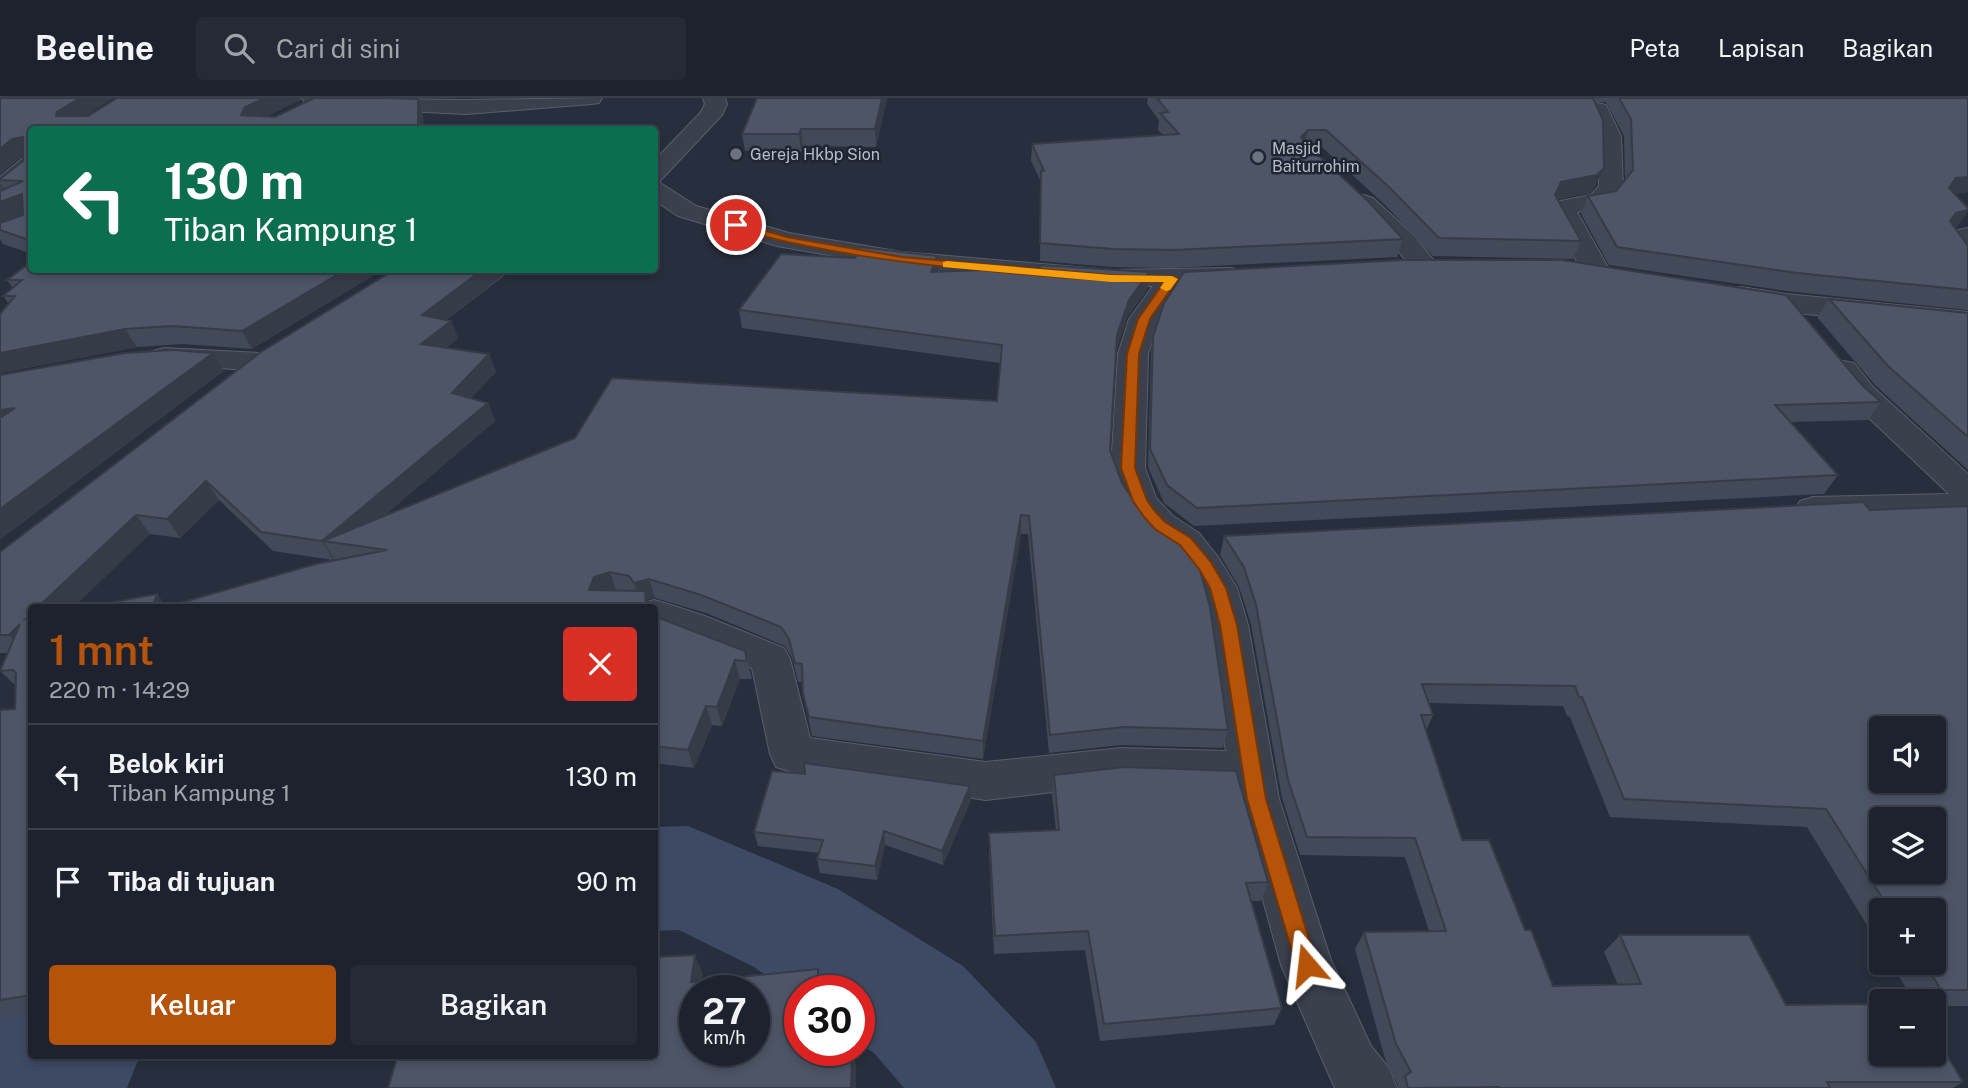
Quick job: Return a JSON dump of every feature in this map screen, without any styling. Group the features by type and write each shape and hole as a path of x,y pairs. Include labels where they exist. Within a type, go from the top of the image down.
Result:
{"street":[{"path":"312,104 466,107 591,98"},
{"path":"658,172 711,115 716,104 714,98"},
{"path":"1597,271 1564,213 1564,207 1600,201 1611,187 1610,136 1598,110"},
{"path":"0,189 28,165"},
{"path":"1348,188 1405,242 1425,267"},
{"path":"658,191 687,211 786,240 902,260 1111,278 1172,279 1252,275"},
{"path":"1966,223 1953,239 1968,257"},
{"path":"1569,268 1623,276"},
{"path":"1172,279 1144,319 1133,354 1128,468 1140,501 1160,525 1206,541 1205,566 1221,600 1228,625 1250,770 1307,965 1352,1065 1369,1088"},
{"path":"1718,292 1786,303 1968,321"},
{"path":"1786,303 1862,394 1968,493"},
{"path":"137,359 270,355 226,387"},
{"path":"1775,511 1895,505 1968,507"},
{"path":"658,615 691,625 770,659 792,754 986,781 1121,766 1250,770"}],"building":[{"path":"0,98 80,98 57,112 56,116 88,116 117,98 265,98 245,107 241,115 275,117 314,98 418,99 418,126 28,126 28,240 0,230 0,223 23,215 22,194 0,202 0,191 23,181 0,179 23,161 23,137 12,139 0,149"},
{"path":"757,98 882,98 875,129 801,129 799,134 742,134"},
{"path":"1157,98 1593,98 1603,120 1604,168 1597,175 1561,182 1555,195 1581,241 1439,238 1390,188 1326,130 1308,130 1301,137 1306,144 1368,201 1403,239 1174,250 1113,249 1040,243 1041,171 1044,171 1032,144 1179,134 1160,113 1168,112"},
{"path":"1619,98 1968,98 1968,177 1956,178 1949,188 1968,208 1956,213 1950,221 1968,246 1968,290 1797,273 1617,247 1588,196 1616,191 1633,170 1631,119"},
{"path":"860,247 937,256 931,272 1040,268 1040,265 1149,272 1129,300 1117,335 1110,450 1122,483 1136,504 1148,518 1174,534 1200,570 1210,607 1228,730 1124,727 1050,735 1029,516 1021,515 983,741 809,717 803,694 802,664 795,663 789,639 781,627 701,595 649,579 634,583 629,576 610,572 594,577 589,590 645,591 646,604 176,604 316,564 387,550 323,541 575,438 612,378 997,401 1002,345 739,310 781,254 855,258"},
{"path":"1403,260 1562,260 1786,295 1862,385 1881,402 1775,405 1838,475 1197,508 1167,485 1150,449 1153,337 1164,303 1184,272"},
{"path":"28,264 28,273 340,273 242,331 172,326 125,329 0,353 0,314 15,296 3,296 22,280 7,280"},
{"path":"389,273 478,273 422,315 451,321 421,344 489,354 452,393 488,403 322,541 261,532 206,481 167,519 136,515 41,604 28,604 28,996 0,1000 0,710 15,709 16,673 13,670 0,671 20,624 9,635 0,635 0,552 261,352"},
{"path":"1829,299 1968,313 1968,437 1888,366"},
{"path":"172,350 213,353 0,509 0,418 15,408 0,410 0,375 125,353"},
{"path":"1863,502 1870,510 1968,506 1968,990 1940,989 1932,975 1946,975 1946,898 1882,898 1874,884 1946,884 1946,807 1869,807 1869,877 1826,809 1624,799 1575,686 1422,684 1433,715 1421,715 1462,840 1489,840 1525,930 1531,930 1553,986 1641,984 1620,935 1749,935 1786,1005 1869,1004 1869,1066 1946,1066 1946,1054 1963,1082 1827,1082 1830,1088 1408,1088 1405,1076 1411,1072 1396,1044 1364,932 1446,931 1415,838 1307,837 1288,780 1256,605 1244,567 1224,536"},
{"path":"157,594 153,604 103,604"},
{"path":"658,618 745,651 747,661 735,660 717,707 706,706 688,750 658,746"},
{"path":"804,763 970,786 942,851 884,831 875,866 817,859 823,840 754,832 772,771 805,774"},
{"path":"1124,767 1236,771 1268,882 1246,883 1282,1008 1104,1024 1088,931 995,936 989,833 1059,830 1054,775"},
{"path":"695,955 692,975 679,975 679,1066 770,1066 770,975 759,975 818,969 818,975 784,975 784,1066 852,1066 851,1088 388,1088 397,1059 658,1059 658,957"}],"waterway":[{"path":"658,879 688,878 796,928 919,1010 990,1088"},
{"path":"0,1068 53,1059"}],"slow traffic":[{"path":"947,264 1111,278 1172,279 1166,288"}],"place":[{"name":"Gereja Hkbp Sion","path":"736,154"},
{"name":"Masjid Baiturrohim","path":"1258,157"}],"route":[{"path":"736,225 786,240 902,260 1111,278 1172,279 1144,319 1133,354 1128,468 1140,501 1149,513 1160,525 1186,542 1218,588 1228,625 1256,799 1307,965"}]}
